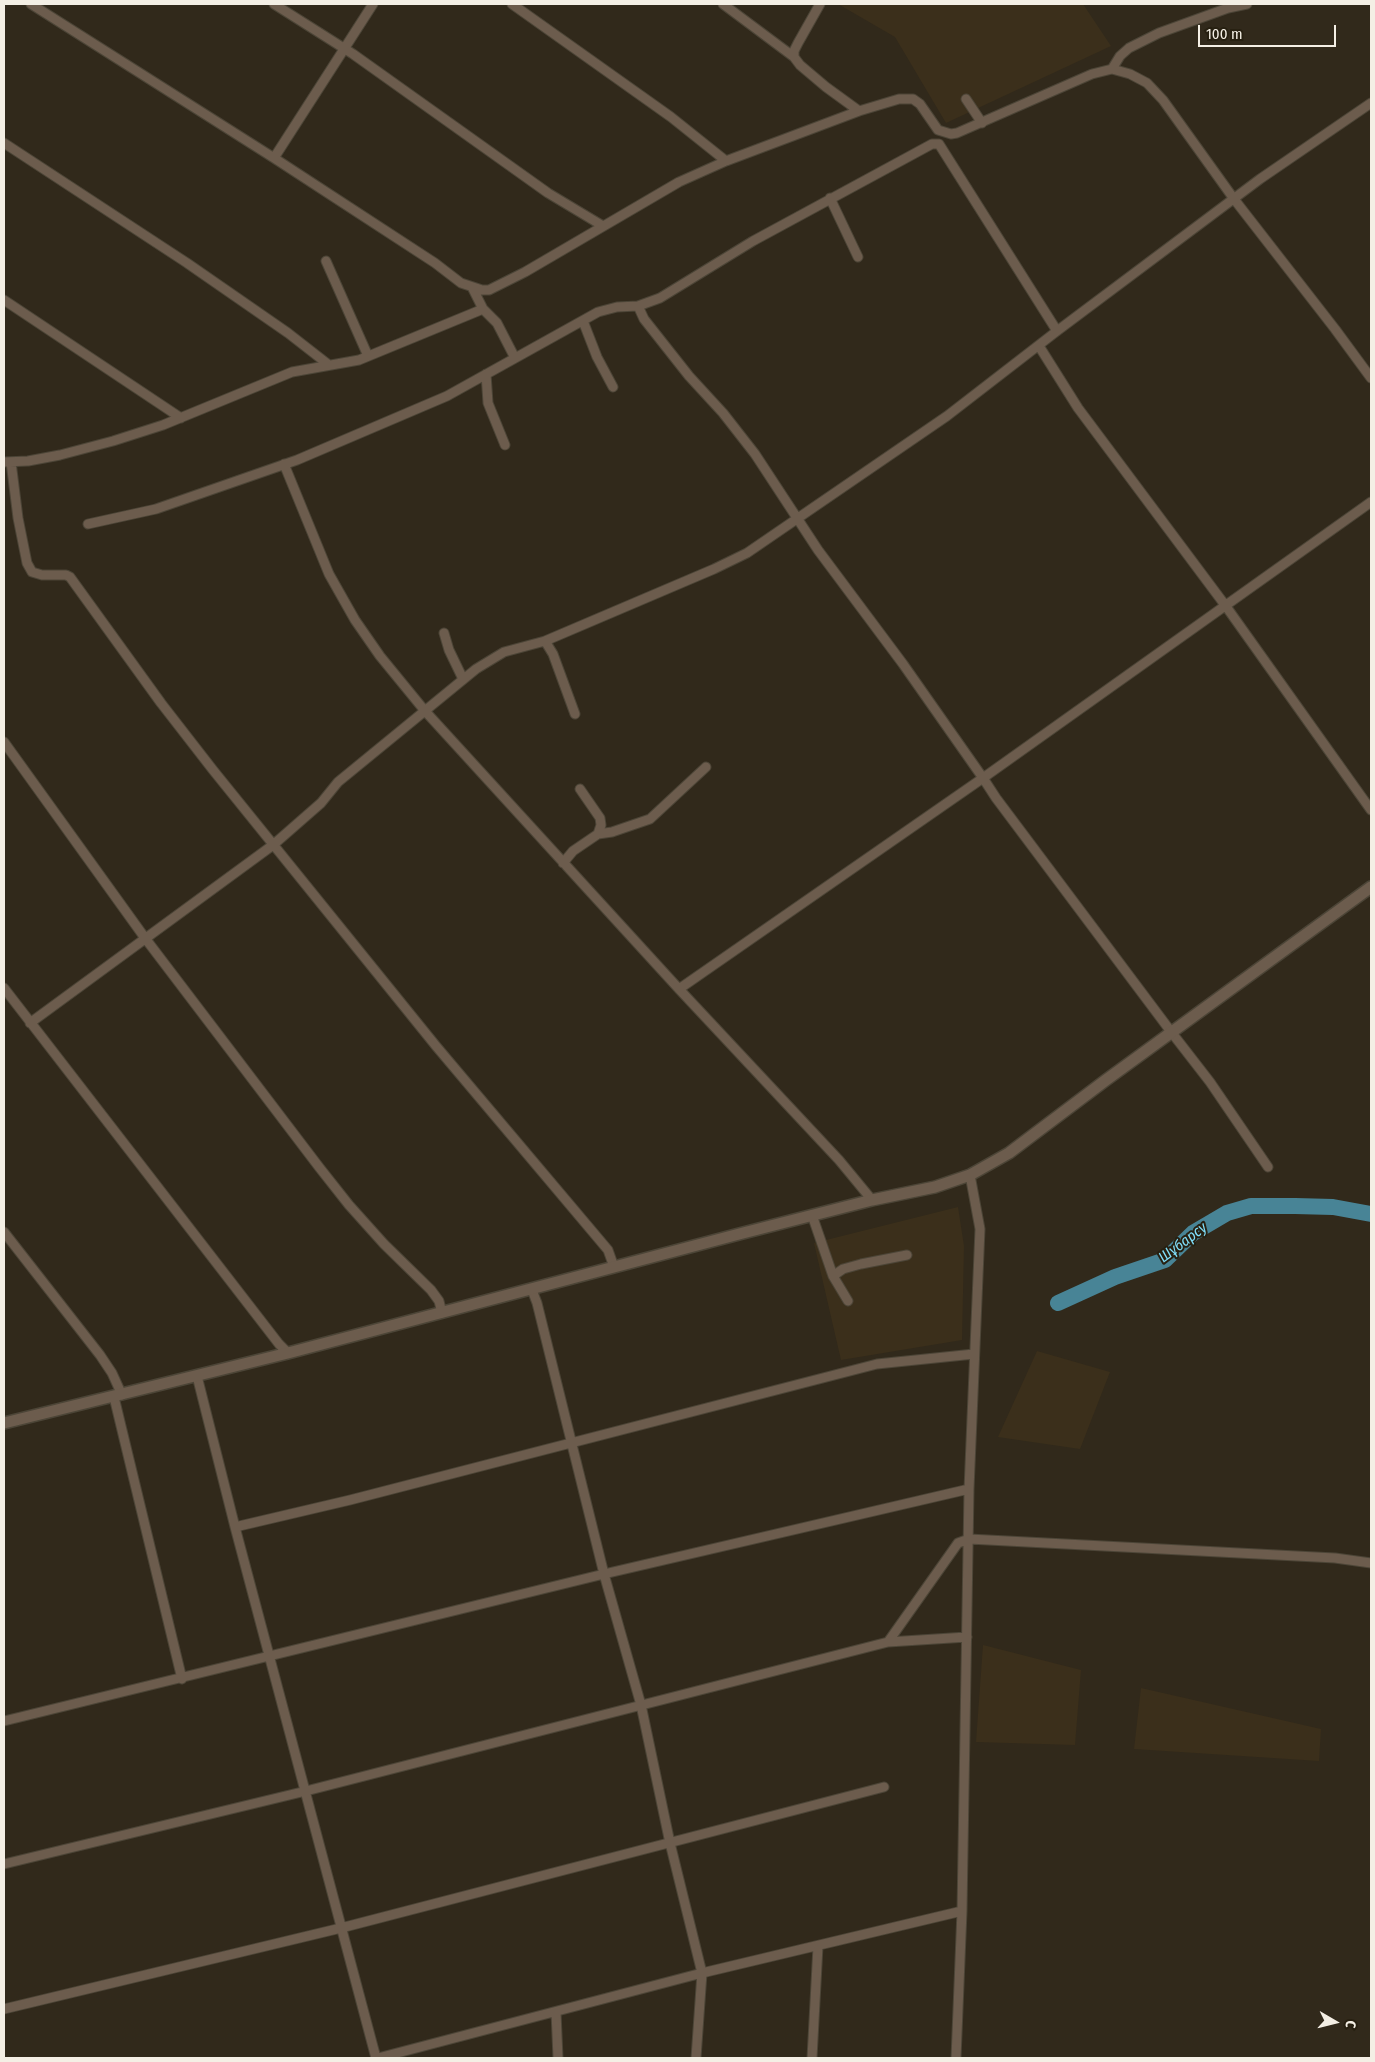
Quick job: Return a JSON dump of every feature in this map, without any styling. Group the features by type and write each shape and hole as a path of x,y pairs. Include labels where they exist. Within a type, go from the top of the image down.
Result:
{"street":[{"path":"31,4 274,158 435,263 461,283 473,288 489,290 679,182 726,161 859,111 899,99 913,99 920,104 938,130 946,133 957,133 1092,74 1112,69 1130,74 1146,83 1163,100 1234,199 1336,329 1371,378"},
{"path":"274,4 344,48 540,187 603,226"},
{"path":"274,158 373,4"},
{"path":"512,4 671,117 726,161"},
{"path":"723,4 794,56 800,65 826,87 859,111"},
{"path":"794,56 794,51 820,4"},
{"path":"1112,69 1120,56 1129,48 1159,32 1228,8 1247,4"},
{"path":"966,99 982,123"},
{"path":"30,1023 273,845 321,803 338,782 476,668 504,652 545,641 747,553 947,416 1234,199 1371,103"},
{"path":"939,144 946,133"},
{"path":"4,143 187,263 288,333 329,365"},
{"path":"88,524 156,509 284,464 447,396 598,312 618,307 638,306 660,298 753,241 830,198 932,144 939,144"},
{"path":"939,144 1057,331"},
{"path":"830,198 858,256"},
{"path":"326,261 368,356"},
{"path":"473,288 483,309 497,323 515,358"},
{"path":"4,300 181,418"},
{"path":"638,306 644,319 689,376 724,413 755,454 818,550 996,798 1210,1082 1268,1168"},
{"path":"483,309 359,360 292,372 181,418 113,442 60,456 8,462 27,563 32,572 42,575 70,576 161,703 448,1061 608,1250 614,1267"},
{"path":"583,321 597,356 613,387"},
{"path":"1040,346 1078,408 1225,605 1371,810"},
{"path":"486,374 488,403 505,445"},
{"path":"284,464 329,574 354,620 380,656 425,711 679,989 839,1160 872,1200"},
{"path":"679,989 983,778 1371,502"},
{"path":"444,633 449,650 463,679"},
{"path":"545,641 553,654 575,714"},
{"path":"4,742 145,938 349,1205 384,1244 431,1290 439,1301 442,1313"},
{"path":"563,863 573,851 598,834 612,832 650,819 706,767"},
{"path":"580,789 600,818 601,825 598,834"},
{"path":"4,1423 288,1353 812,1215 935,1187 970,1176 1010,1153 1106,1080 1371,886"},
{"path":"4,988 278,1344 288,1353"},
{"path":"956,2058 962,1911 968,1539 980,1230 970,1176"},
{"path":"812,1215 833,1276 848,1301"},
{"path":"4,1232 112,1373 182,1679"},
{"path":"833,1276 844,1269 861,1264 907,1255"},
{"path":"532,1290 604,1574 641,1705 670,1843 702,1973 696,2058"},
{"path":"235,1527 350,1500 876,1364 974,1354"},
{"path":"197,1376 269,1656 377,2058 702,1973 962,1911"},
{"path":"4,1722 604,1574 970,1489"},
{"path":"888,1642 958,1543 968,1539 1335,1558 1371,1563"},
{"path":"4,1864 306,1790 888,1642 967,1638"},
{"path":"4,2009 341,1928 884,1787"},
{"path":"812,2058 818,1946"},
{"path":"556,2012 558,2058"}],"shaded area":[{"path":"838,4 1083,4 1111,46 946,123 895,37"},
{"path":"958,1207 964,1246 962,1340 841,1360 814,1243"},
{"path":"1037,1351 1110,1372 1080,1449 998,1437"},
{"path":"983,1645 1081,1670 1075,1745 976,1742"},
{"path":"1141,1688 1321,1729 1319,1761 1134,1749"}],"waterway":[{"name":"Шұбарсу","path":"1058,1303 1115,1277 1165,1260 1193,1233 1227,1213 1251,1206 1333,1207 1371,1214"}]}
